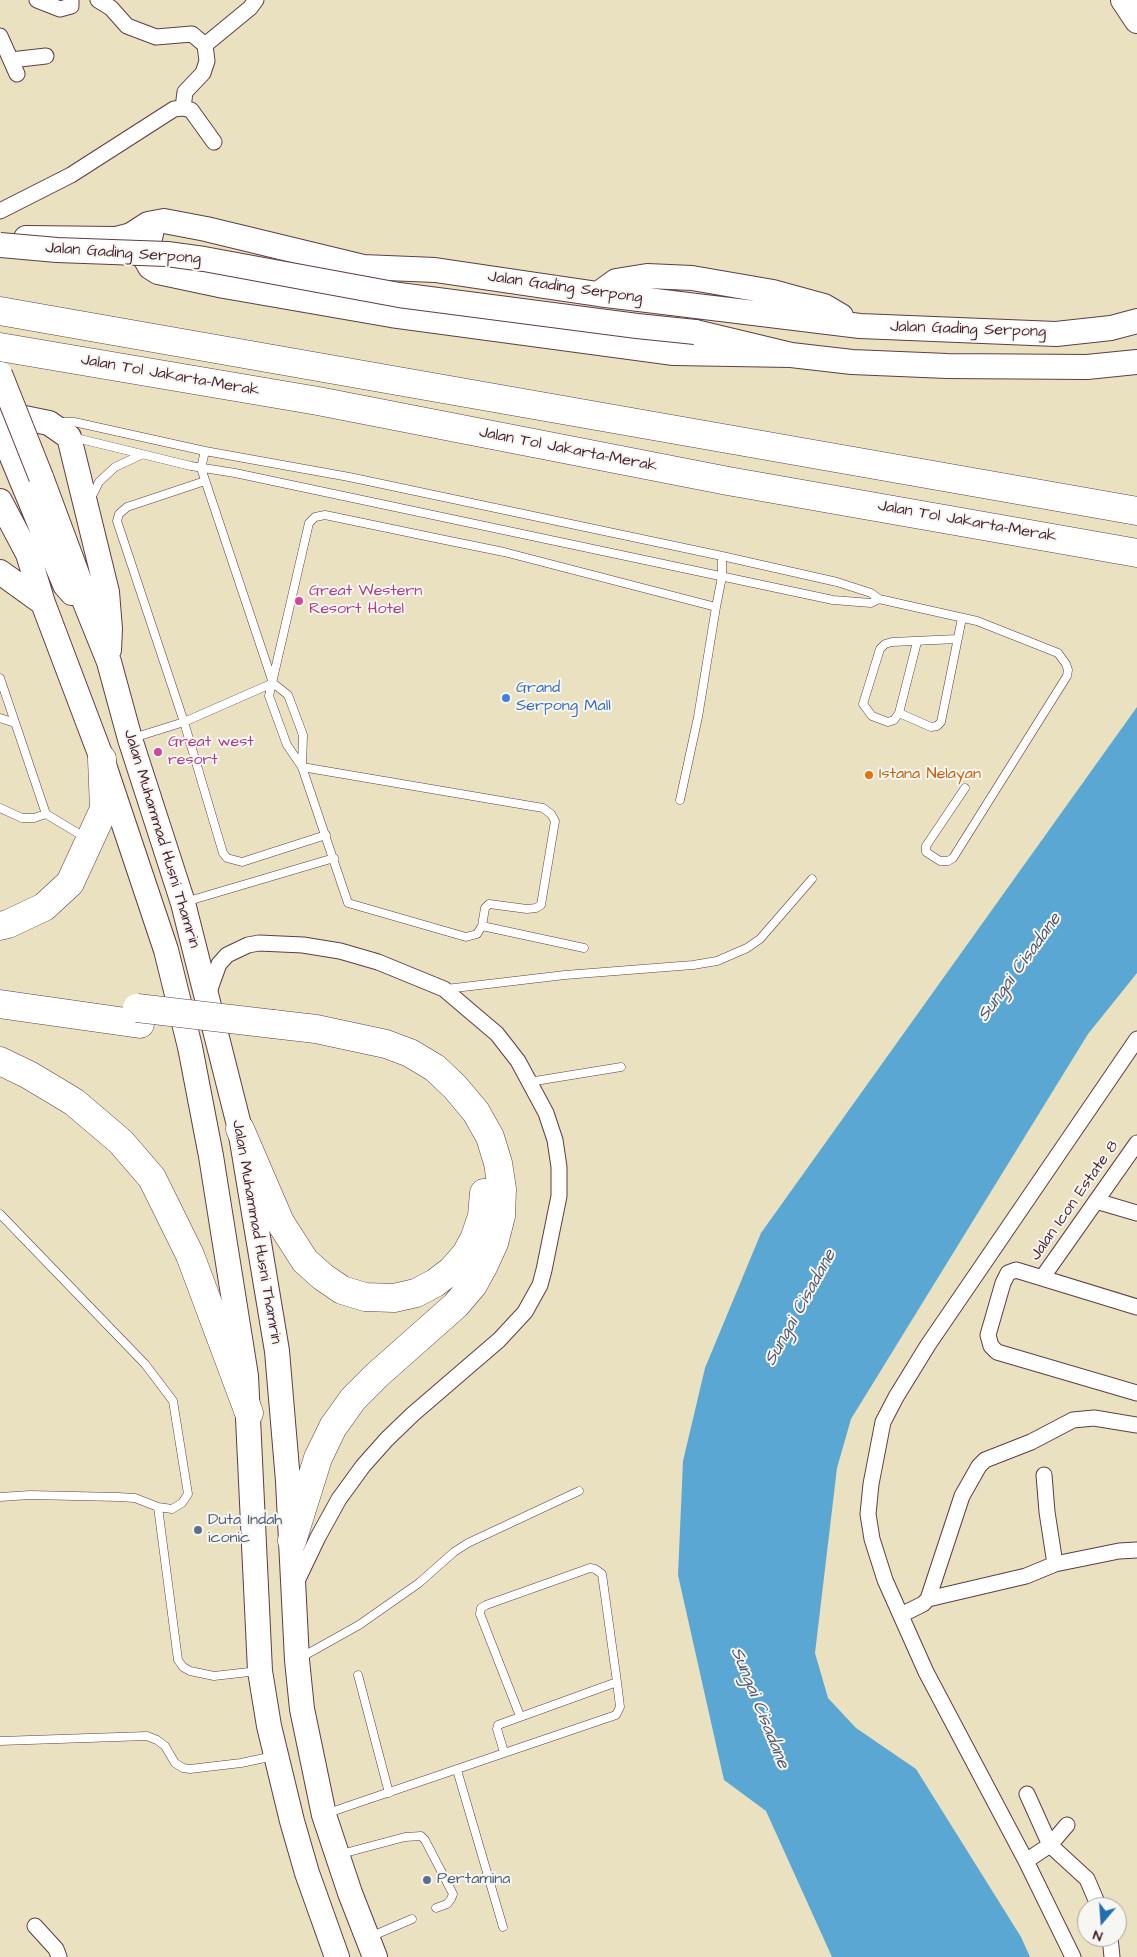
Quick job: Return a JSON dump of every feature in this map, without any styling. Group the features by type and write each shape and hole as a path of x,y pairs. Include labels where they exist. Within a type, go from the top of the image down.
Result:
{"highway":[{"path":"0,311 1137,511"},
{"name":"Jalan Tol Jakarta–Merak","path":"0,347 318,401 728,481 1137,553"},
{"path":"0,926 44,907 70,883 104,809 102,759"},
{"path":"0,986 139,1016"},
{"path":"0,1004 139,1016 275,1032 378,1059 399,1066 416,1075 452,1108 466,1128 482,1170 482,1216 466,1254 452,1270 435,1283 416,1293 394,1298 365,1297 342,1290 305,1261 289,1237 280,1222 240,1129"},
{"path":"275,1032 316,1029 386,1044 410,1053 434,1068 455,1087 476,1112 490,1137 498,1163 502,1189 501,1216 494,1243 473,1285 456,1305 377,1375 353,1399 333,1427 318,1458 292,1541"},
{"path":"0,1061 29,1075 74,1102 122,1142 152,1178 190,1255 249,1414"}],"main road":[{"path":"1123,0 1137,21"},
{"name":"Jalan Gading Serpong","path":"0,237 116,239 131,235 148,224 164,221 363,266 435,270 598,294 860,326 1056,334 1111,328 1137,321"},
{"path":"206,229 156,230 149,236 145,258 150,267 158,272 224,286 401,316 674,353 791,355"},
{"name":"Jalan Gading Serpong","path":"0,245 57,250 167,254 204,259 399,295 695,332 791,355 852,362 947,366 1088,367 1137,362"},
{"name":"Jalan Muhammad Husni Thamrin","path":"0,374 58,521 84,590 84,600 109,662 130,739 183,903 240,1129 277,1351 292,1541 296,1660 302,1709 324,1815 371,1948"},
{"path":"0,413 49,423 69,437 107,592 110,628 109,662"},
{"path":"0,428 65,585 71,592 84,600"},
{"name":"Jalan Muhammad Husni Thamrin","path":"0,461 5,501 29,543 28,554 43,603 102,759 166,950 190,1047 211,1156 241,1336 249,1414 260,1671 276,1756 306,1873 337,1957"},
{"path":"0,572 43,603"}],"street":[{"path":"37,0 60,9 71,6 71,0"},
{"path":"98,0 110,8 128,26 156,37 192,34 205,45 207,61 203,73 185,92 183,108"},
{"path":"205,45 250,8 256,0"},
{"path":"0,36 14,67 46,56"},
{"path":"0,211 71,175 174,109 183,108 191,110 214,142"},
{"path":"207,997 219,964 227,955 248,945 260,943 303,945 340,951 378,962 444,989 497,1034 518,1061 546,1113 555,1140 560,1167 559,1196 540,1285 525,1312 510,1329 413,1414 363,1466 339,1499 293,1589"},
{"path":"1073,1957 1026,1861 926,1672 885,1580 872,1539 868,1514 871,1484 883,1422 928,1345 1137,1039"},
{"name":"Jalan Icon Estate 8","path":"1042,1278 1137,1143"},
{"path":"1096,1201 1137,1213"},
{"path":"1137,1307 1016,1270 1008,1273 1003,1283 988,1335 990,1346 997,1352 1137,1393"},
{"path":"901,1615 923,1604 928,1599 962,1496 979,1466 985,1460 1030,1442 1073,1420 1094,1418 1137,1425"},
{"path":"1044,1475 1047,1512 1055,1564"},
{"path":"928,1599 1026,1576 1055,1564 1119,1551 1137,1550"},
{"path":"1027,1794 1050,1846 1088,1879 1095,1897"},
{"path":"1026,1861 1050,1846 1067,1825"},
{"path":"34,1926 56,1949 59,1957"}],"lane":[{"path":"49,423 74,422 205,451 349,477 837,582 871,593 879,599 977,621 1058,653 1063,658 1068,670 1067,676 953,858 944,862 940,861 926,852 926,846 965,788"},
{"path":"69,437 201,468 235,473 833,600 871,603 879,599"},
{"path":"205,451 201,468 272,683 288,695 303,735 302,767"},
{"path":"86,508 99,482 115,467 141,455"},
{"path":"205,481 127,507 119,514 117,521 184,722 222,853 227,858 242,862 326,835"},
{"path":"302,767 543,808 551,814 555,822 541,905 536,908 527,909 489,904 485,908 482,926 477,934 466,938 348,903 302,767 287,745 269,696 309,523 315,517 325,515 504,552 716,607"},
{"path":"680,800 698,717 722,577 722,556"},
{"path":"899,713 930,727 937,726 941,722 962,618"},
{"path":"917,642 899,713 894,720 888,722 872,716 864,708 864,697 880,650 885,644 892,642 957,639"},
{"path":"0,678 3,694 15,723 46,814 91,840"},
{"path":"130,739 184,722 272,683"},
{"path":"0,718 15,723"},
{"path":"0,808 22,818 34,818 46,814"},
{"path":"183,903 334,858"},
{"path":"444,989 565,975 693,965 717,961 747,948 760,939 812,879"},
{"path":"482,926 584,948"},
{"path":"529,1082 621,1067"},
{"path":"0,1214 145,1364 173,1402 188,1494 182,1503 172,1509 135,1498 0,1497"},
{"path":"296,1660 359,1625 419,1583 454,1552 468,1543 579,1491"},
{"path":"158,1506 178,1660 183,1667 190,1671 214,1676 260,1671"},
{"path":"324,1815 616,1715 620,1707 602,1574 595,1569 590,1568 486,1605 480,1610 520,1716"},
{"path":"358,1675 389,1793"},
{"path":"504,1752 497,1726 500,1723 617,1682"},
{"path":"0,1742 147,1736 165,1746 176,1763 183,1768 190,1769 241,1763 276,1756"},
{"path":"457,1770 503,1927"},
{"path":"337,1856 405,1836 421,1836 425,1840 453,1894 447,1904 436,1908"},
{"path":"371,1948 412,1919"}],"water":[{"name":"Sungai Cisadane","path":"1137,707 1137,973 1088,1034 851,1419 837,1468 815,1653 828,1698 856,1728 916,1769 1021,1937 1030,1957 832,1957 766,1811 724,1780 678,1575 683,1461 705,1368 761,1233"}],"place":[{"name":"Great Western Resort Hotel","path":"299,601"},
{"name":"Grand Serpong Mall","path":"506,698"},
{"name":"Great west resort","path":"158,752"},
{"name":"Istana Nelayan","path":"869,775"},
{"name":"Duta Indah iconic","path":"198,1530"},
{"name":"Pertamina","path":"427,1880"}]}
